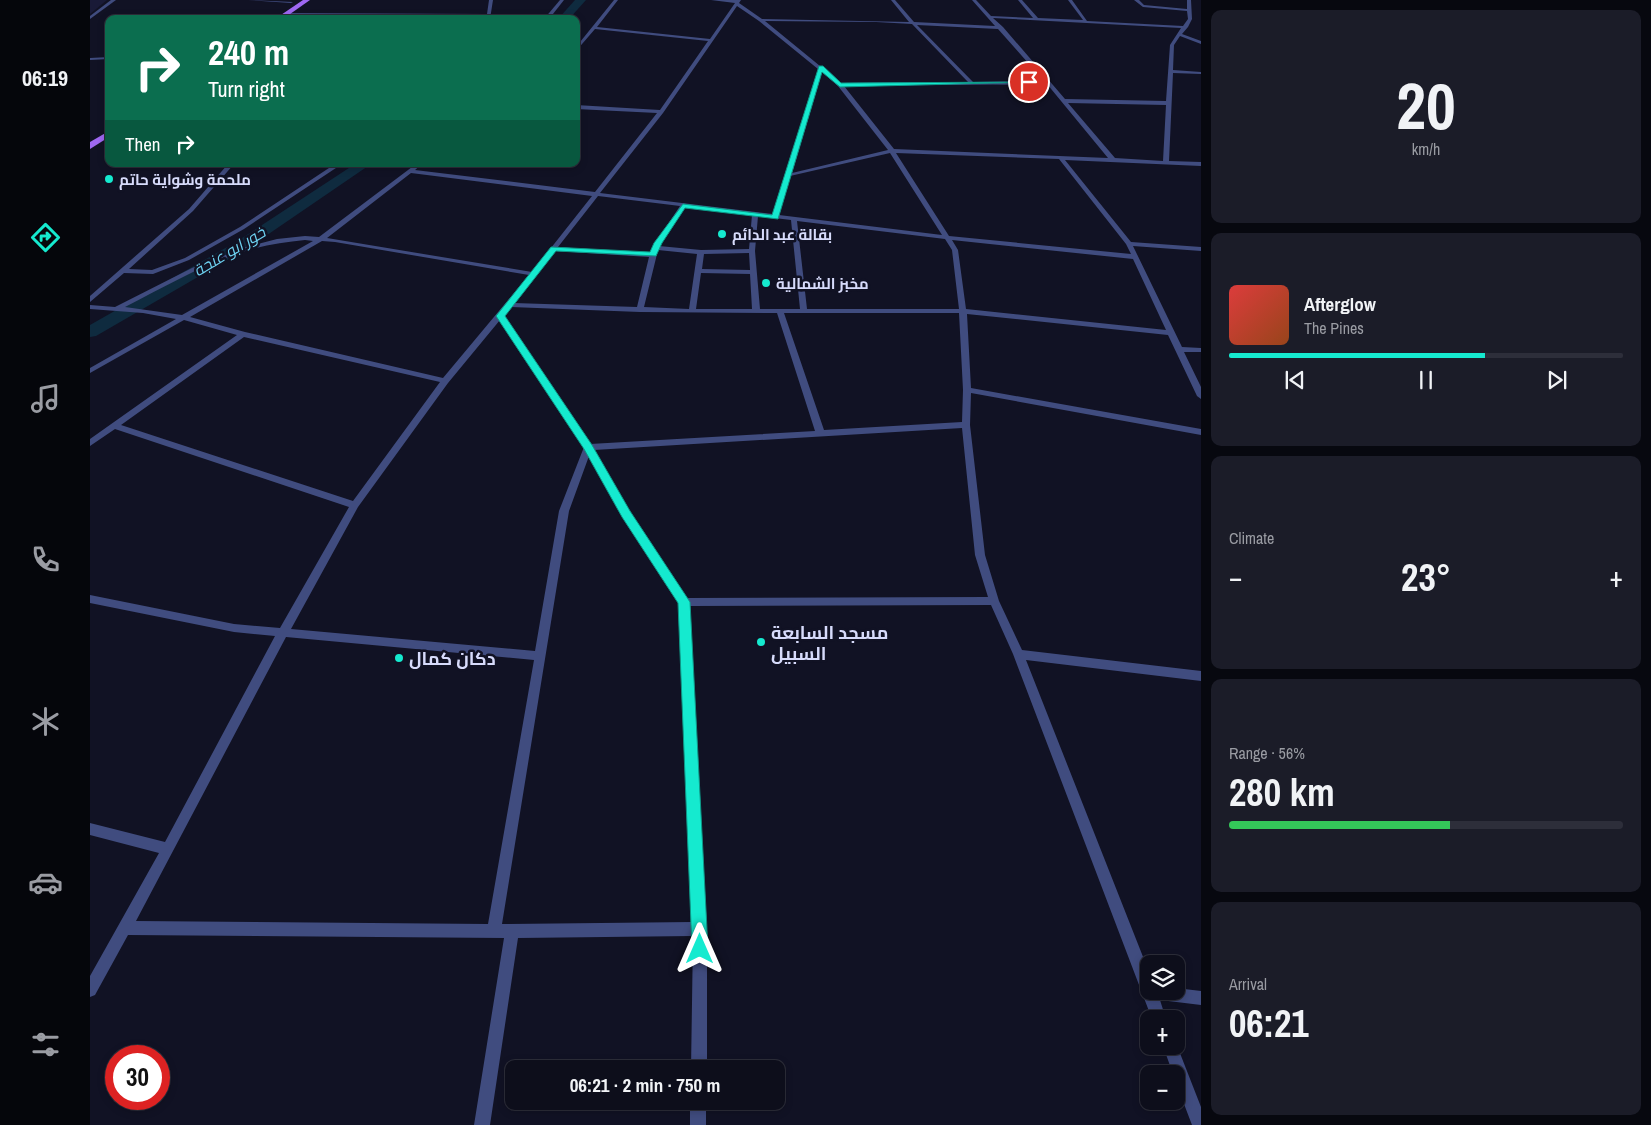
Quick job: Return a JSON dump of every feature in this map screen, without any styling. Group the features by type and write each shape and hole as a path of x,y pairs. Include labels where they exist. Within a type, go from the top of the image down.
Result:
{"main road":[{"path":"282,15 307,0"},
{"path":"277,15 292,1"},
{"path":"90,136 105,126"},
{"path":"90,146 105,137"}],"street":[{"path":"90,18 114,0"},
{"path":"250,0 292,1"},
{"path":"488,15 491,0"},
{"path":"549,15 562,0"},
{"path":"580,45 616,0"},
{"path":"714,0 738,2 840,85 892,152 955,250 962,311 967,390 966,425 980,555 994,601 1018,654 1140,969"},
{"path":"893,0 912,23 972,83"},
{"path":"974,0 1065,101 1114,160"},
{"path":"1020,0 1036,19"},
{"path":"1070,0 1086,22"},
{"path":"1136,0 1143,6 1189,10"},
{"path":"1166,162 1172,45 1193,19 1189,10 1189,0"},
{"path":"90,990 168,849 282,634 355,504 445,381 501,316 662,112 738,2"},
{"path":"285,14 353,15"},
{"path":"991,17 1186,27"},
{"path":"761,20 912,23 1001,28"},
{"path":"594,28 711,40"},
{"path":"1179,34 1201,43"},
{"path":"90,58 105,58"},
{"path":"775,217 821,68"},
{"path":"1170,70 1201,73"},
{"path":"840,85 1048,82"},
{"path":"1065,101 1168,103"},
{"path":"580,107 662,112"},
{"path":"789,175 892,152 1201,164"},
{"path":"1061,158 1130,244 1201,396"},
{"path":"90,300 125,271 191,210 228,167"},
{"path":"125,271 153,272 187,259 242,228 334,167"},
{"path":"90,371 321,239 415,167"},
{"path":"409,171 949,238 1136,257"},
{"path":"640,310 654,251 683,206"},
{"path":"756,215 752,251 756,311"},
{"path":"794,219 804,311"},
{"path":"116,309 238,250 275,243 321,239 534,274"},
{"path":"1130,244 1201,248"},
{"path":"554,249 701,252 752,251"},
{"path":"692,311 701,252"},
{"path":"697,271 752,272"},
{"path":"509,305 692,311 962,311 1171,333"},
{"path":"90,307 184,318 243,334 445,381"},
{"path":"780,311 820,432"},
{"path":"501,316 588,447 626,514 684,602 700,929 699,1060"},
{"path":"90,443 243,334"},
{"path":"1178,348 1201,350"},
{"path":"967,390 1201,432"},
{"path":"588,447 966,425"},
{"path":"115,426 355,504"},
{"path":"494,931 564,511 588,447"},
{"path":"90,599 234,628 282,634 540,656"},
{"path":"684,602 994,601"},
{"path":"1018,654 1201,676"},
{"path":"90,828 168,849"},
{"path":"124,928 494,931 700,929"},
{"path":"482,1125 512,931"},
{"path":"1185,996 1201,998"},
{"path":"1173,1055 1200,1125"},
{"path":"698,1110 698,1125"}],"waterway":[{"name":"خور ابو عنجة","path":"567,15 581,0"},
{"name":"خور ابو عنجة","path":"90,332 242,245 359,167"}],"place":[{"name":"ملحمة وشواية حاتم","path":"109,179"},
{"name":"بقالة عبد الدائم","path":"722,234"},
{"name":"مخبز الشمالية","path":"766,283"},
{"name":"مسجد السابعة السبيل","path":"761,642"},
{"name":"دكان كمال","path":"399,658"}],"route":[{"path":"700,949 684,602 626,514 588,447 501,316 554,249 653,255 658,243 683,206 775,217 821,68 840,85 1029,82"}]}
